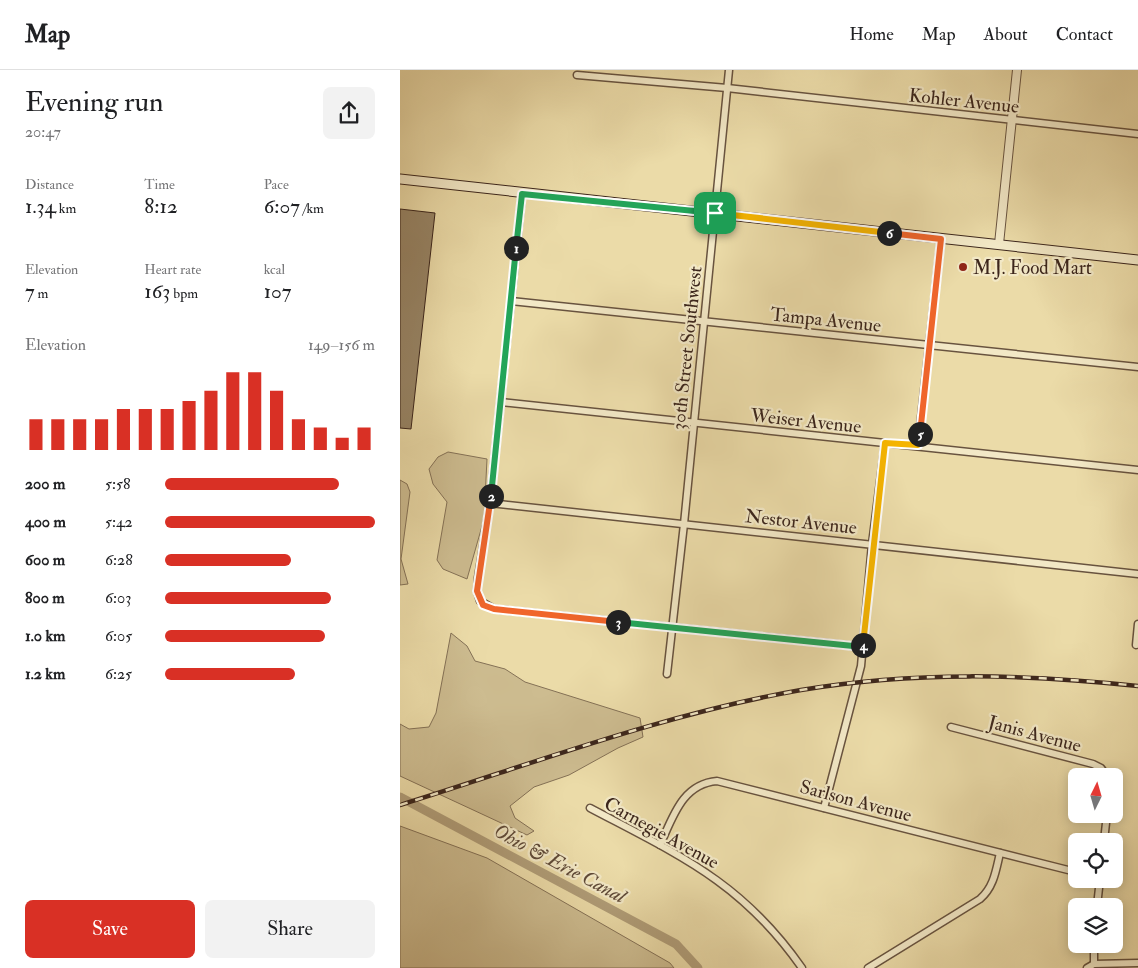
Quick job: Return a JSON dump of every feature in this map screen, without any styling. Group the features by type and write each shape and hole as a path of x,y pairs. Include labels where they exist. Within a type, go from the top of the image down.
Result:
{"main road":[{"path":"400,179 522,194 715,213 1138,260"}],"street":[{"name":"30th Street Southwest","path":"667,674 684,524 729,70"},
{"path":"999,244 1017,70"},
{"name":"Kohler Avenue","path":"577,75 727,88 1138,134"},
{"path":"522,194 490,503 482,546 477,591 483,605 494,609 673,629 863,647"},
{"path":"918,445 941,239"},
{"name":"Tampa Avenue","path":"511,301 1138,367"},
{"name":"Weiser Avenue","path":"501,402 918,445 1138,470"},
{"path":"824,808 861,666 872,544 885,443"},
{"name":"Nestor Avenue","path":"490,503 1138,574"},
{"path":"1136,645 1138,624"},
{"name":"Janis Avenue","path":"951,727 1093,764 1101,768"},
{"name":"Sarlson Avenue","path":"660,845 685,796 696,786 710,782 724,782 1068,870"},
{"name":"Carnegie Avenue","path":"590,808 691,861 738,896 776,934 802,968"},
{"path":"868,968 980,899 989,889 993,880 1000,853"},
{"path":"1094,953 1094,964"},
{"path":"1087,968 1094,964 1138,963"}],"shaded area":[{"path":"448,452 487,459 484,519 467,579 443,569 437,560 447,502 433,484 429,469 438,457"},
{"path":"400,480 407,484 410,492 401,559 408,584 400,585"},
{"path":"451,633 467,646 475,661 505,669 525,682 640,718 643,737 618,748 569,775 534,787 510,806 515,818 534,831 527,835 400,776 400,724 409,729 429,727 436,713"},
{"path":"400,826 487,858 670,963 674,968 400,968"}],"building":[{"path":"400,209 435,213 411,429 400,428"}],"waterway":[{"name":"Ohio & Erie Canal","path":"400,797 676,944 698,968"}],"railway":[{"path":"400,805 649,726 699,712 801,690 885,680 970,676 1054,679 1138,686"}],"place":[{"name":"M.J. Food Mart","path":"963,267"}],"route":[{"path":"522,194 715,213 941,239 918,445 885,443 872,544 863,647 673,629 643,624 494,609 483,605 478,597 478,578 490,503 522,194"}]}
